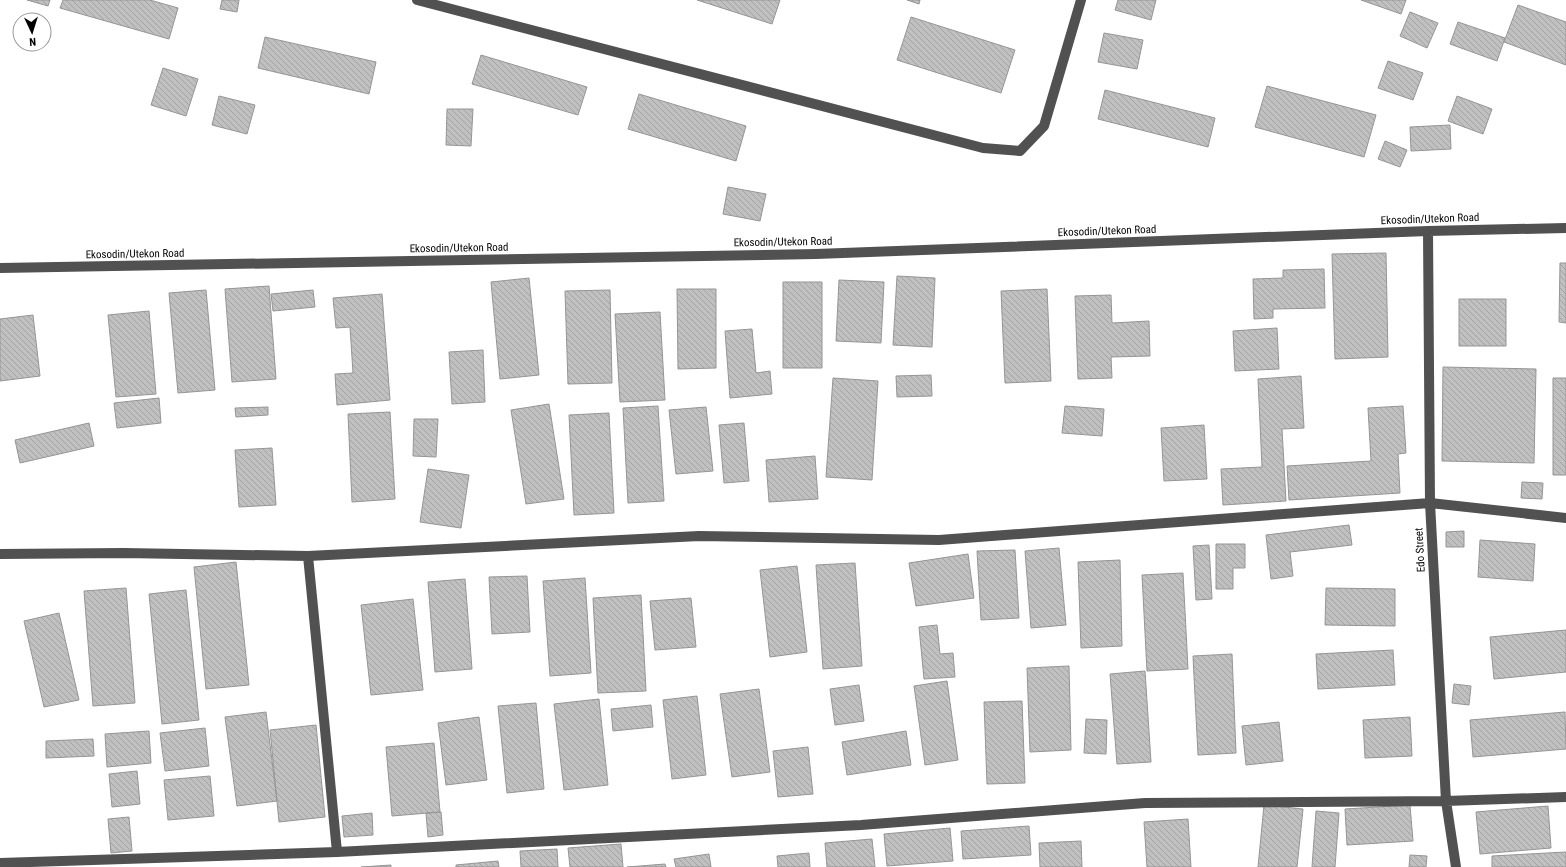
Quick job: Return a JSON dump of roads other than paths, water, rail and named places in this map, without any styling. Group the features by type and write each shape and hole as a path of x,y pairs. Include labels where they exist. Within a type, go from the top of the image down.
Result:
{"street":[{"path":"417,0 446,4 983,148 1020,151 1044,126 1081,0"},
{"name":"Ekosodin/Utekon Road","path":"0,268 816,254 1428,231 1566,228"},
{"name":"Edo Street","path":"1428,231 1430,503 1446,801 1456,867"},
{"path":"0,554 124,553 308,556 699,536 939,540 1430,503 1566,518"},
{"path":"308,556 337,852"},
{"path":"0,863 337,852 861,825 1145,803 1446,801 1566,797"}]}
